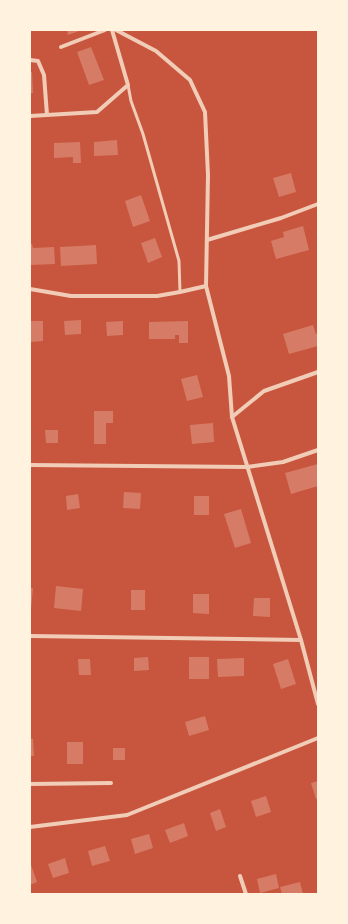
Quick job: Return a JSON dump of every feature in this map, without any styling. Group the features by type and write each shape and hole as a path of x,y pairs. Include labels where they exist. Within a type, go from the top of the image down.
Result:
{"street":[{"path":"61,47 105,30"},
{"path":"30,116 97,112 128,85 112,30"},
{"path":"116,30 156,51 190,80 205,112 208,175 206,286 229,376 232,417 301,640 318,704"},
{"path":"30,60 38,61 44,75 48,115"},
{"path":"207,240 281,218 318,204"},
{"path":"30,289 71,296 156,296 206,286"},
{"path":"232,417 264,391 318,372"},
{"path":"30,465 247,467 283,462 318,450"},
{"path":"30,636 301,640"},
{"path":"30,827 128,815 318,738"},
{"path":"30,784 111,783"},
{"path":"240,876 246,894"}],"lane":[{"path":"128,85 131,101 143,134 179,260 180,292"}],"building":[{"path":"67,30 82,30 68,35"},
{"path":"91,47 104,80 89,85 77,52"},
{"path":"30,72 32,72 33,93 30,93"},
{"path":"117,140 118,155 94,156 94,142"},
{"path":"80,142 81,163 73,163 73,157 54,158 54,143"},
{"path":"291,173 296,192 279,197 273,178"},
{"path":"141,195 150,221 133,227 125,201"},
{"path":"303,226 309,250 276,259 271,241 284,237 283,232"},
{"path":"155,238 162,257 148,263 141,243"},
{"path":"30,244 32,244 33,248 54,247 55,264 30,265"},
{"path":"96,245 97,264 61,266 60,247"},
{"path":"81,320 81,334 65,335 64,321"},
{"path":"30,321 43,321 43,341 30,342"},
{"path":"123,321 123,335 107,336 106,322"},
{"path":"188,321 188,343 179,343 179,335 175,335 175,339 149,339 149,322"},
{"path":"313,325 316,334 318,333 318,346 289,354 283,334"},
{"path":"197,375 203,397 187,401 181,379"},
{"path":"94,411 113,411 113,423 106,423 106,444 94,444"},
{"path":"213,423 214,442 192,444 190,425"},
{"path":"45,430 58,430 58,443 46,443"},
{"path":"318,464 318,486 291,494 285,473"},
{"path":"124,492 141,493 140,509 123,508"},
{"path":"78,494 80,508 67,510 66,496"},
{"path":"194,496 209,496 209,515 194,515"},
{"path":"241,509 251,543 235,548 224,514"},
{"path":"56,586 83,589 81,611 54,608"},
{"path":"30,588 33,588 31,609 30,609"},
{"path":"131,590 145,590 145,610 131,610"},
{"path":"193,594 209,594 209,614 193,613"},
{"path":"254,598 270,598 270,617 253,616"},
{"path":"148,657 149,670 134,671 134,658"},
{"path":"189,657 209,657 209,679 189,679"},
{"path":"244,658 244,676 218,677 217,659"},
{"path":"78,659 90,659 91,675 79,675"},
{"path":"288,659 296,684 281,689 273,664"},
{"path":"205,716 209,730 189,736 185,722"},
{"path":"30,739 33,739 34,756 30,756"},
{"path":"67,742 83,742 83,764 67,764"},
{"path":"113,748 125,748 125,760 113,760"},
{"path":"318,781 318,799 316,799 311,783"},
{"path":"266,796 271,812 256,817 251,801"},
{"path":"220,809 226,827 216,831 210,813"},
{"path":"184,823 188,836 170,843 165,830"},
{"path":"149,834 153,848 135,854 131,839"},
{"path":"105,846 110,861 92,866 88,851"},
{"path":"65,858 69,873 53,878 48,864"},
{"path":"30,862 37,882 30,885"},
{"path":"276,874 279,888 260,893 257,879"},
{"path":"300,882 303,894 282,894 280,887"}]}
